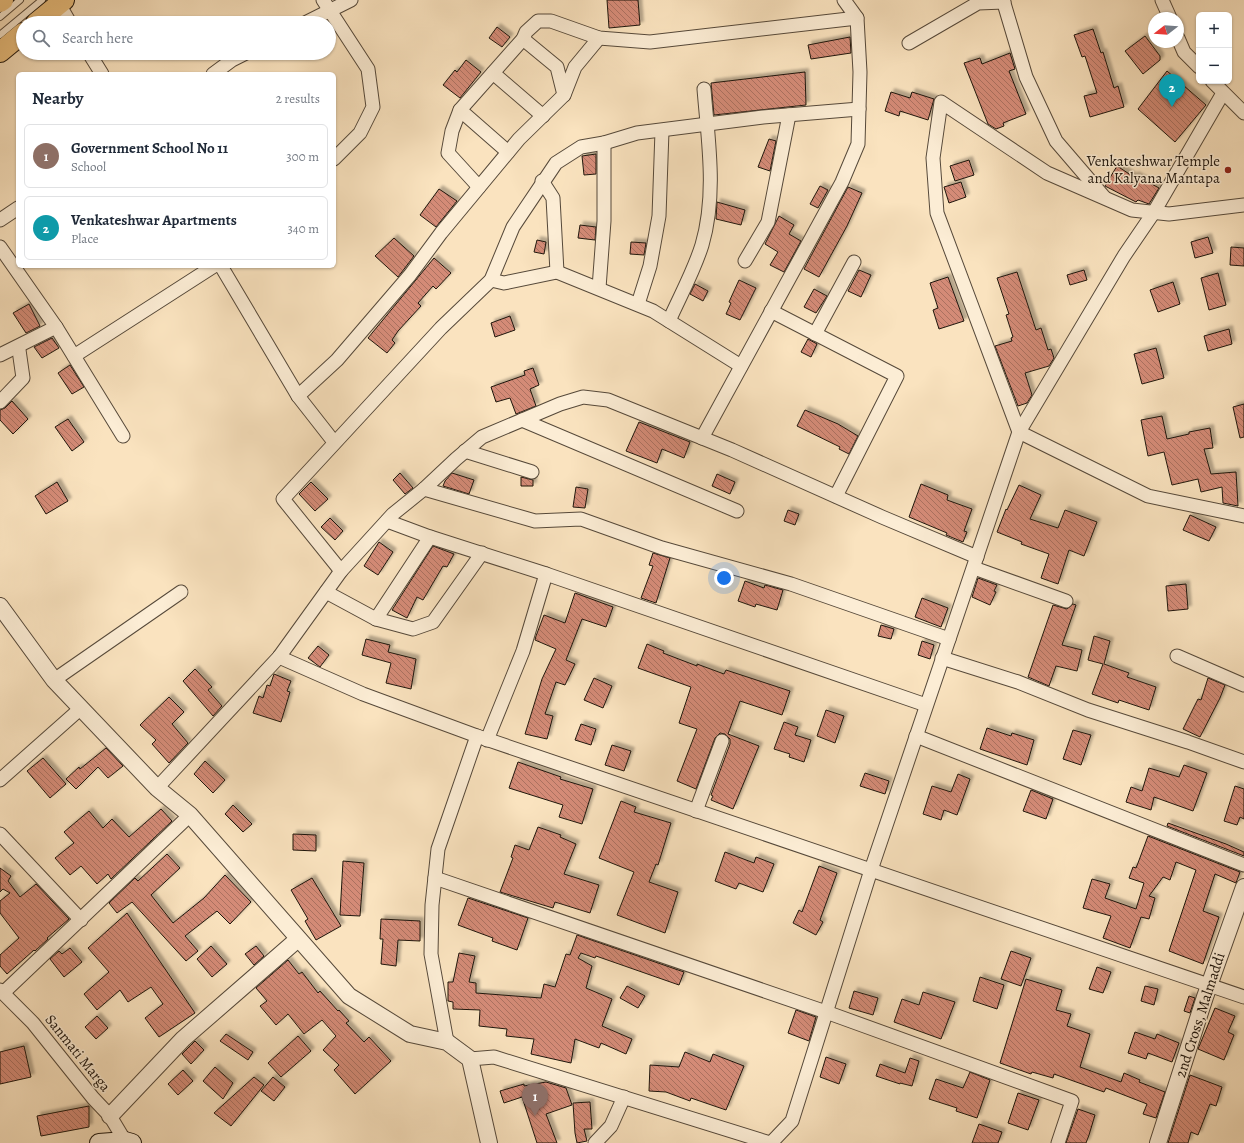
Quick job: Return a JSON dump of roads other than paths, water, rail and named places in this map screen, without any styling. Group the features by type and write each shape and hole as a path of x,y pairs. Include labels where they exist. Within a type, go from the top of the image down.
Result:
{"main road":[{"path":"42,16 55,1"},
{"path":"0,52 16,39"},
{"path":"99,1143 129,1142"}],"street":[{"path":"314,16 327,5 351,0"},
{"path":"702,438 842,182 858,144 860,72 857,18 844,0"},
{"path":"1162,0 1167,12"},
{"path":"55,1 65,16"},
{"path":"909,43 978,3 1004,1 1026,77 1056,140 1105,198"},
{"path":"327,5 334,16"},
{"path":"479,187 448,152 452,131 460,110 523,39 526,32 538,21 551,21 599,38 650,42 857,18"},
{"path":"336,19 368,69 373,107 360,133 336,157"},
{"path":"298,396 337,360 410,275 508,152 564,95 575,67 599,38"},
{"path":"523,39 557,67 564,95"},
{"path":"1182,48 1184,52 1196,65"},
{"path":"93,60 101,72"},
{"path":"216,72 232,60"},
{"path":"493,73 543,116"},
{"path":"1215,84 1244,113"},
{"path":"669,320 689,278 702,244 708,207 711,164 704,89"},
{"path":"470,1059 494,1057 771,1143 792,1121 871,870 1019,432 1124,256 1154,212 1223,93"},
{"path":"1244,205 1169,214 1132,210 1047,173 941,102 933,158 937,213 1019,432 1148,496 1244,516"},
{"path":"341,571 283,499 334,442 441,328 491,280 513,227 542,181 556,163 581,147 604,143 637,133 789,115 859,109"},
{"path":"460,110 508,152"},
{"path":"745,261 768,222 789,115"},
{"path":"638,304 650,266 659,216 662,131"},
{"path":"599,288 604,221 604,143"},
{"path":"542,181 553,198 556,272"},
{"path":"0,220 16,209"},
{"path":"0,247 56,327 123,436"},
{"path":"815,334 854,262"},
{"path":"74,356 211,268"},
{"path":"223,268 298,396 334,442"},
{"path":"491,280 504,283 556,272 653,311 741,366"},
{"path":"771,312 897,376 836,496"},
{"path":"0,355 56,327"},
{"path":"0,402 23,378 19,350"},
{"path":"157,788 279,657 341,571 387,521 482,437 560,404 583,397 608,400 702,438 836,496 975,562 1066,601"},
{"path":"522,420 738,511"},
{"path":"465,451 532,472"},
{"path":"424,489 535,521 581,519 662,548 791,584 949,639"},
{"path":"387,521 430,537 546,574 926,705"},
{"path":"376,619 430,537"},
{"path":"326,592 376,619 413,629 433,622 482,553"},
{"path":"447,1042 431,954 432,905 438,849 482,738 523,651 546,574"},
{"path":"54,680 180,592"},
{"path":"0,606 54,680 157,788 190,815 349,996 410,1034 447,1042 470,1059 489,1143"},
{"path":"1177,656 1244,684"},
{"path":"279,657 363,694 482,738 1244,997"},
{"path":"942,658 1018,682 1088,710 1188,742 1244,762"},
{"path":"0,780 80,709"},
{"path":"916,736 1244,865"},
{"path":"696,811 722,741"},
{"path":"2,992 82,920 190,815"},
{"path":"0,834 82,920"},
{"path":"435,878 826,1012 1072,1101 1058,1143"},
{"name":"2nd Cross, Malmaddi","path":"1158,1143 1244,887"},
{"path":"110,1116 184,1039 298,938"},
{"name":"Sanmati Marga","path":"2,992 33,1023 93,1098 110,1116 129,1142"},
{"path":"595,1143 611,1126 624,1097"}],"lane":[{"path":"0,17 20,0"},
{"path":"31,16 55,1"},
{"path":"0,35 16,25"}],"place":[{"name":"Venkateshwar Apartments","path":"1172,107"},
{"name":"Venkateshwar Temple and Kalyana Mantapa","path":"1228,170"},
{"name":"Government School No 11","path":"535,1116"}]}
